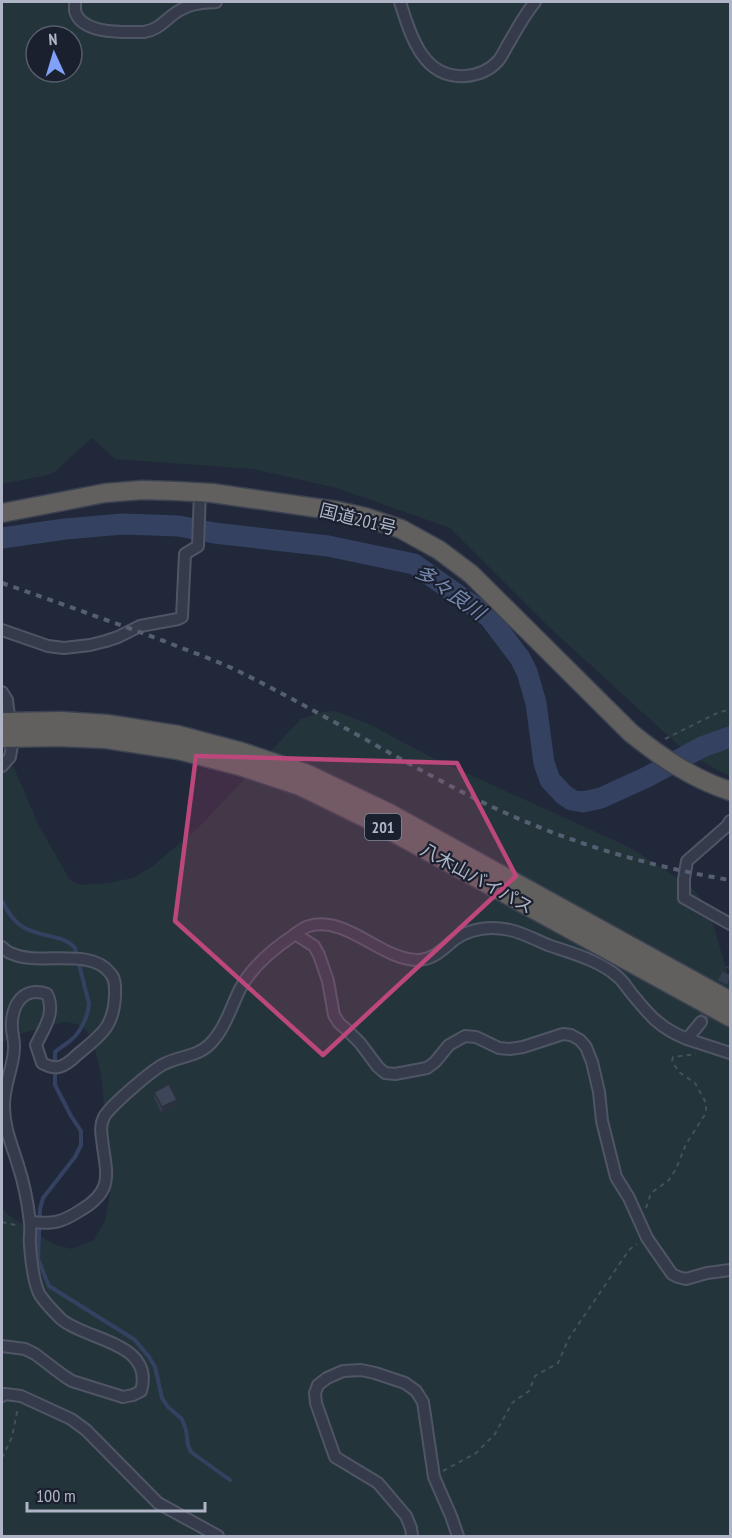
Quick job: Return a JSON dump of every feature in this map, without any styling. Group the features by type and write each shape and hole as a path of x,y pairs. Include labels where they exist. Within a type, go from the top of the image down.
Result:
{"highway":[{"name":"国道201号","path":"2,513 105,493 142,490 200,500 338,511 401,529 438,550 471,574 631,733 652,750 682,770 730,791"},
{"name":"八木山バイパス","path":"5,719 107,724 178,735 243,752 305,773 389,813 730,1000"},
{"name":"八木山バイパス","path":"7,741 58,737 106,739 168,749 240,766 300,786 382,826 730,1017"}],"street":[{"path":"75,2 75,11 84,24 97,29 144,32 158,28 179,10 189,5 216,2"},
{"path":"400,2 409,32 426,61 437,69 459,76 483,72 500,59 535,2"},
{"path":"2,630 48,646 64,648 106,642 140,626 182,617 185,554 198,546 200,500"},
{"path":"2,692 7,700 5,719"},
{"path":"2,766 10,757 7,741"},
{"path":"730,821 687,861 684,879 684,898 730,924"},
{"path":"30,1224 60,1222 96,1199 107,1179 100,1127 103,1118 113,1106 156,1069 166,1063 202,1051 211,1043 223,1027 241,987 256,968 272,950 308,926 324,924 340,928 397,956 412,960 428,959 466,932 488,929 511,930 598,964 618,977 651,1018 672,1033 730,1053"},
{"path":"295,934 314,946 320,955 334,1015 339,1023 360,1043 385,1073 395,1074 427,1068 449,1045 465,1036 476,1037 499,1048 510,1049 563,1034 580,1040 592,1062 599,1092 602,1121 616,1178 629,1198 647,1238 672,1274 678,1277 686,1279 730,1270"},
{"path":"2,947 15,955 33,958 90,960 101,964 111,973 115,982 113,1016 102,1034 66,1064 59,1067 48,1067 42,1063 36,1046 51,1011 47,994 40,991 29,993 21,998 13,1010 11,1027 15,1046 14,1057 3,1105 8,1137 19,1166 30,1224 30,1246 35,1278 40,1294 62,1320 126,1350 138,1360 143,1373 141,1391 123,1397 72,1380 25,1349 2,1346"},
{"path":"687,1039 700,1022"},
{"path":"412,1536 406,1516 378,1483 335,1457 316,1403 315,1393 318,1385 327,1378 343,1371 361,1370 405,1383 416,1392 423,1402 434,1477 458,1536"},
{"path":"2,1396 5,1394 23,1397 70,1419 86,1430 158,1503 218,1536"}],"path":[{"path":"652,750 705,719 730,709"},
{"path":"635,1213 643,1212 651,1193 669,1180 686,1144 706,1113 705,1102 695,1083 679,1072 672,1061 673,1057 700,1054"},
{"path":"2,1222 24,1227 30,1224"},
{"path":"434,1477 476,1453 495,1434 512,1403 529,1391 535,1376 558,1363 569,1338 629,1250 647,1238"},
{"path":"2,1458 12,1437 18,1405 23,1397"}],"highlighted area":[{"path":"196,756 457,763 516,876 323,1055 175,921"}],"shaded area":[{"path":"2,2 730,2 730,775 687,753 550,628 450,528 337,488 253,469 115,459 92,438 52,474 2,484"},
{"path":"335,711 371,725 429,756 631,848 692,888 708,907 730,982 730,1536 2,1536 2,1207 7,1214 53,1244 72,1249 94,1240 105,1221 110,1195 101,1075 93,1041 86,1030 77,1024 64,1022 13,1036 2,1043 2,754 14,768 39,826 70,880 81,885 108,883 133,878 153,866 199,827 301,719 322,712"}],"building":[{"path":"169,1084 177,1100 162,1107 154,1092"}],"waterway":[{"name":"多々良川","path":"2,538 123,524 179,526 214,533 328,546 414,564 489,617 520,658 527,672 536,703 544,763 550,780 572,800 583,802 601,798 647,777 702,747 730,737"},
{"path":"2,901 12,917 23,927 33,932 59,938 75,948 89,1004 86,1019 78,1033 55,1052 55,1085 81,1131 81,1145 75,1157 43,1198 40,1209 38,1259 49,1286 135,1340 155,1367 162,1398 168,1407 182,1419 191,1452 230,1480"}],"tunnel":[{"path":"701,1022 730,968"}],"railway":[{"path":"2,583 227,666 295,700 468,795 531,824 629,858 730,880"}]}
